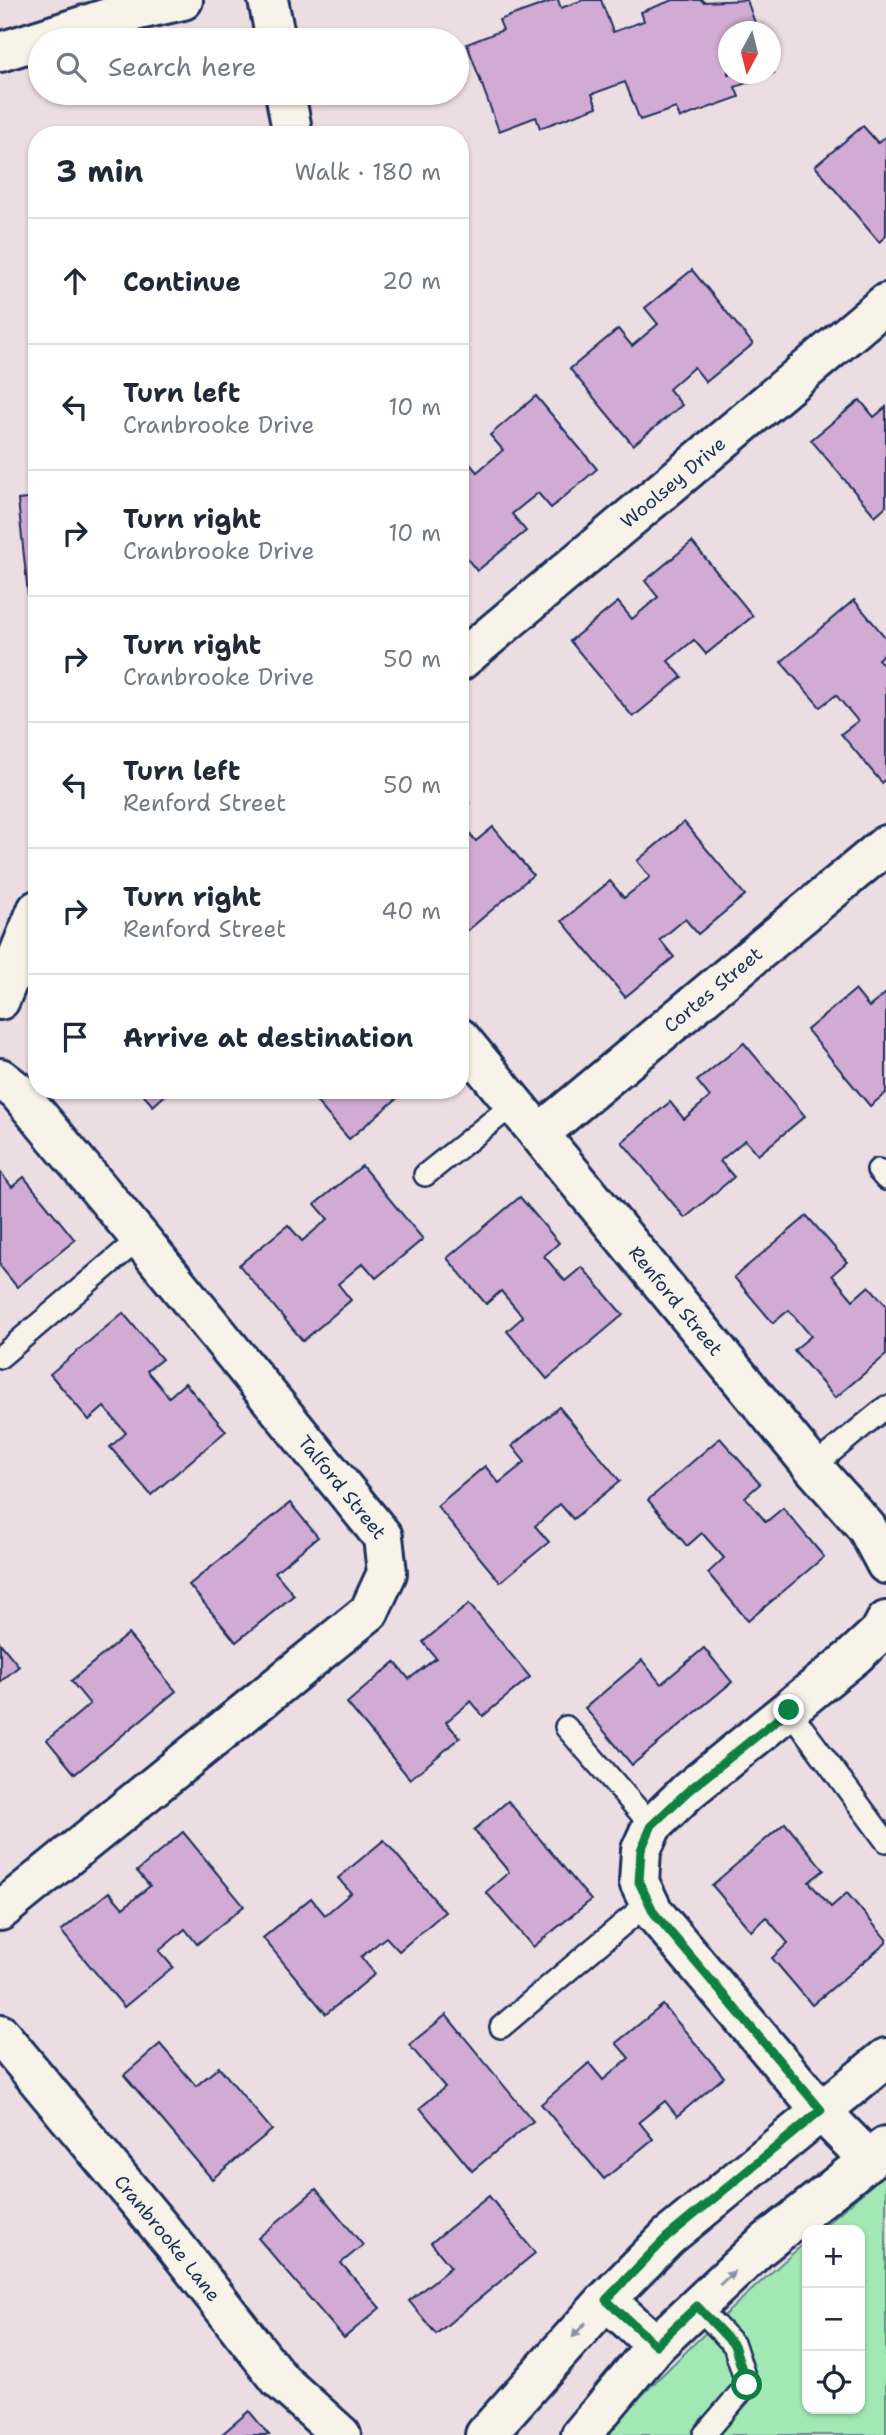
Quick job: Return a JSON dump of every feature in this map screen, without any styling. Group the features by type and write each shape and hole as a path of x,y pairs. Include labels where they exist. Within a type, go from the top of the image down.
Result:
{"street":[{"path":"76,28 117,15 183,0"},
{"path":"268,0 274,28"},
{"path":"0,52 28,43"},
{"path":"287,105 291,126"},
{"name":"Woolsey Drive","path":"469,653 886,303"},
{"name":"Cortes Street","path":"539,1135 886,845"},
{"path":"0,1000 28,932"},
{"name":"Renford Street","path":"469,1049 813,1467 867,1528 886,1564"},
{"name":"Talford Street","path":"0,1078 18,1093 140,1238 383,1537 387,1573 369,1612 0,1911"},
{"path":"580,2435 656,2345 697,2306 760,2248 877,2153 821,2110 654,1913 639,1882 641,1850 652,1825 688,1791 880,1632 886,1621"},
{"name":"Cranbrooke Lane","path":"0,2034 177,2248 280,2380 341,2435"},
{"path":"485,2435 606,2300 667,2237 886,2058"},
{"path":"606,2300 656,2345"}],"lane":[{"path":"425,1175 514,1104"},
{"path":"0,1357 140,1238"},
{"path":"813,1467 886,1407"},
{"path":"789,1710 886,1841"},
{"path":"566,1727 652,1825"},
{"path":"501,2027 649,1902"},
{"path":"697,2306 734,2345 747,2385 704,2435"}],"green space":[{"path":"886,2173 886,2435 605,2435 703,2335 802,2245 802,2414 865,2414 865,2225 825,2225"}],"building":[{"path":"555,0 558,0 561,8 583,0 601,0 613,32 644,21 641,12 673,0 747,0 754,21 718,21 718,84 743,84 735,87 739,97 680,118 676,108 640,120 625,82 592,94 597,107 540,128 536,117 499,131 469,43 503,30 499,20"},
{"path":"863,126 878,143 886,136 886,236 879,242 815,166"},
{"path":"692,270 753,344 706,382 694,367 669,389 682,405 633,445 570,369 618,329 632,346 658,324 645,308"},
{"path":"536,396 597,469 551,508 538,493 512,514 526,531 477,571 469,561 469,463 477,472 503,450 490,435"},
{"path":"860,400 874,417 886,407 886,506 875,516 811,440"},
{"path":"28,499 28,594 18,500"},
{"path":"692,542 753,616 706,654 694,640 668,661 682,677 633,717 570,641 618,602 632,619 658,597 645,581"},
{"path":"854,600 886,638 886,652 878,659 886,668 886,779 882,783 841,734 858,721 836,695 820,707 781,662"},
{"path":"684,822 745,895 698,934 685,919 660,940 674,957 625,997 562,921 610,881 624,898 650,877 637,861"},
{"path":"493,827 533,875 469,929 469,833 476,841"},
{"path":"855,990 869,1007 886,993 886,1093 870,1106 807,1030"},
{"path":"744,1043 805,1116 758,1155 745,1140 720,1161 734,1177 685,1218 622,1142 670,1102 684,1119 710,1097 697,1081"},
{"path":"147,1099 161,1099 153,1106"},
{"path":"314,1099 396,1099 349,1139"},
{"path":"362,1166 423,1239 376,1278 363,1263 338,1284 351,1300 303,1341 239,1265 288,1225 302,1241 328,1219 315,1204"},
{"path":"0,1172 12,1187 24,1177 75,1240 17,1287 0,1266"},
{"path":"520,1197 559,1243 544,1256 565,1281 582,1267 623,1315 547,1379 507,1331 523,1317 501,1291 486,1304 447,1258"},
{"path":"807,1216 847,1262 832,1275 853,1300 869,1286 886,1305 886,1355 835,1398 794,1350 811,1336 789,1310 773,1323 734,1277"},
{"path":"123,1313 162,1359 147,1371 169,1397 185,1383 226,1431 151,1495 110,1447 126,1433 104,1407 89,1420 50,1374"},
{"path":"559,1407 620,1481 573,1519 560,1504 535,1526 549,1542 500,1582 437,1506 485,1466 499,1483 525,1462 512,1446"},
{"path":"720,1438 760,1484 745,1497 766,1522 783,1508 824,1557 748,1621 708,1573 724,1558 702,1533 687,1546 648,1500"},
{"path":"290,1503 318,1537 275,1572 294,1595 236,1642 189,1585"},
{"path":"469,1604 530,1677 483,1716 471,1701 446,1722 460,1738 410,1779 347,1703 395,1662 409,1679 436,1658 423,1642"},
{"path":"128,1634 176,1691 75,1774 47,1740 90,1704 71,1681"},
{"path":"0,1643 19,1666 0,1682"},
{"path":"704,1648 732,1682 632,1765 585,1708 642,1660 661,1684"},
{"path":"508,1801 591,1900 533,1947 486,1892 509,1872 474,1830"},
{"path":"785,1823 824,1870 809,1882 831,1907 847,1893 886,1939 886,1943 812,2005 772,1958 788,1943 766,1917 751,1931 712,1885"},
{"path":"183,1832 244,1906 197,1944 185,1929 159,1951 173,1967 124,2007 61,1931 109,1892 123,1908 150,1886 137,1871"},
{"path":"384,1840 445,1912 399,1951 386,1937 361,1957 375,1974 326,2014 263,1938 311,1898 325,1915 351,1893 338,1878"},
{"path":"663,2005 724,2077 677,2116 665,2101 639,2122 653,2139 604,2179 541,2104 589,2063 603,2080 629,2058 616,2043"},
{"path":"446,2015 533,2121 472,2171 420,2108 445,2087 409,2045"},
{"path":"160,2044 196,2086 219,2067 272,2130 212,2179 124,2075"},
{"path":"316,2189 363,2245 341,2263 380,2308 344,2338 258,2238"},
{"path":"489,2196 535,2253 436,2334 409,2301 451,2267 431,2243"},
{"path":"249,2411 269,2435 221,2435"}],"route":[{"path":"747,2385 734,2345 697,2306 656,2345 606,2300 667,2237 821,2110 654,1913 639,1882 641,1850 652,1825 688,1791 789,1710"}]}
